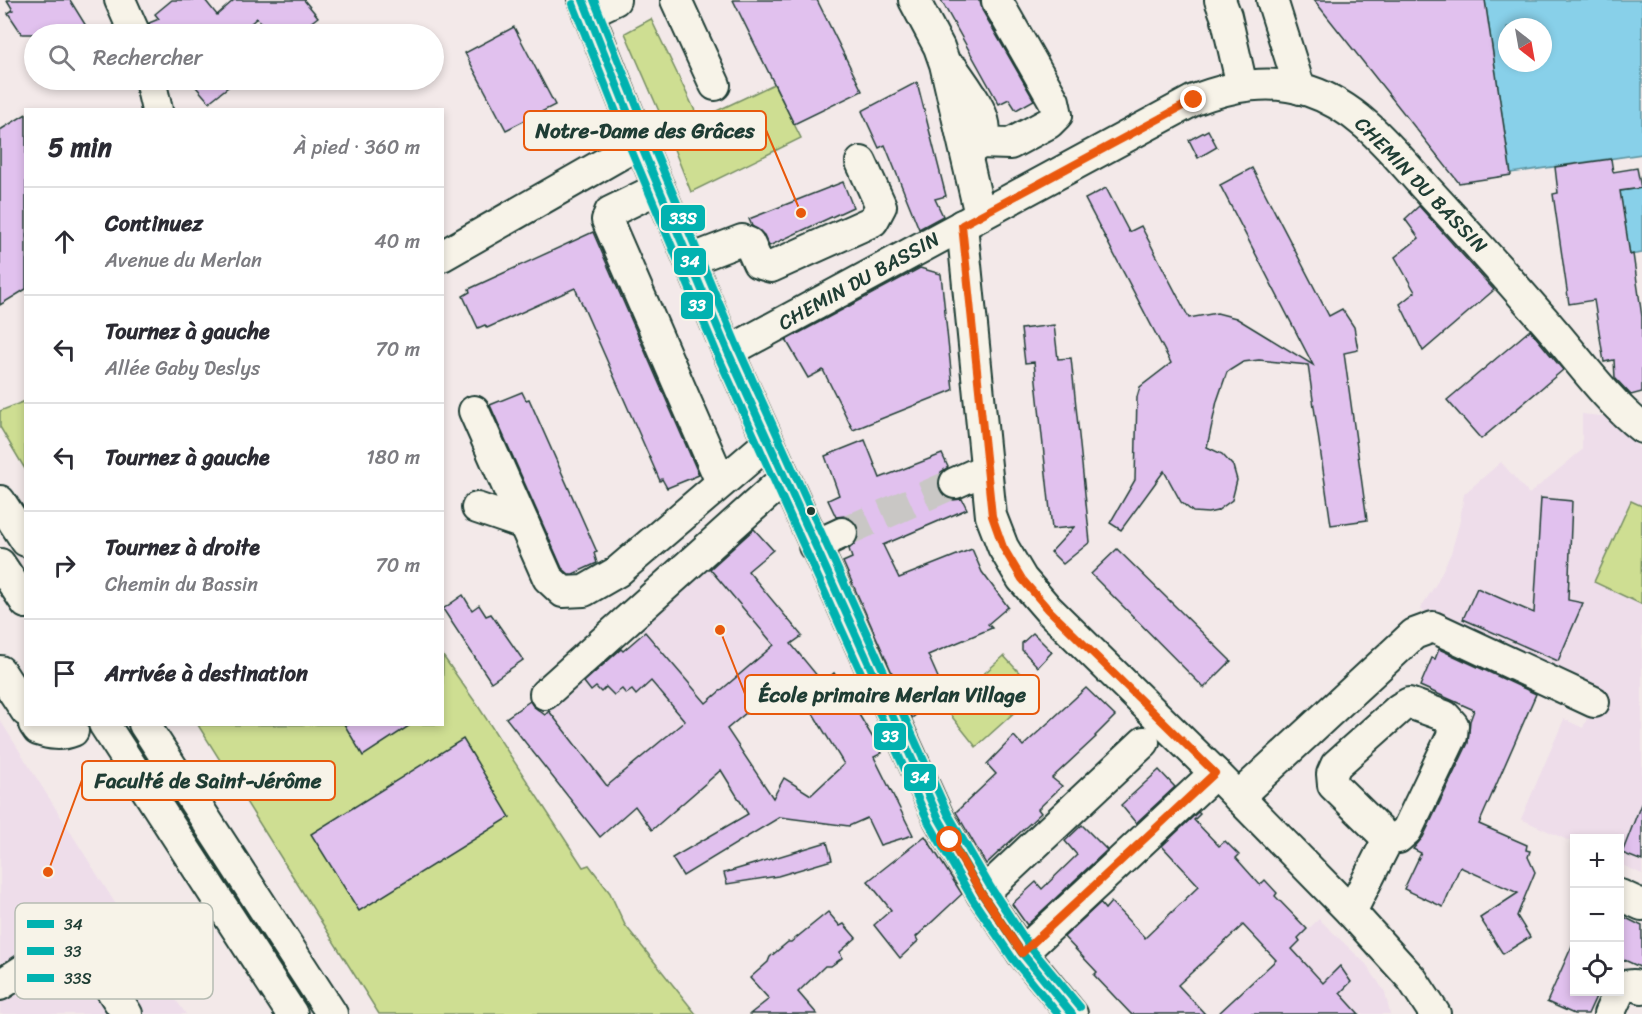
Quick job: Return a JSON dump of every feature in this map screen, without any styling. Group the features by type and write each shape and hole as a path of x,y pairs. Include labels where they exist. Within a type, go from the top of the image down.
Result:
{"street":[{"path":"120,0 131,24"},
{"path":"615,0 586,7 659,189 814,546 877,679 939,819 982,894 1022,953 1072,1014"},
{"path":"676,0 716,85"},
{"path":"914,0 939,47 973,149 971,220 986,469 992,516 1003,547 1022,579 1048,609 1215,773 1351,912 1412,979 1435,1014"},
{"path":"1220,0 1226,16 1242,86"},
{"path":"1272,0 1300,89"},
{"path":"973,149 1010,144 1049,123 1058,115 1054,101 997,1"},
{"name":"CHEMIN DU BASSIN","path":"728,352 1194,100 1220,90 1268,84 1300,89 1332,100 1377,133 1504,274 1619,407 1642,428"},
{"path":"152,90 157,108"},
{"path":"444,255 640,143"},
{"path":"690,260 742,240 749,243 758,263 771,267 873,221 881,206 861,162"},
{"path":"659,189 610,212 608,220 721,482"},
{"path":"474,411 548,578 563,592 584,591 617,572 768,442"},
{"path":"955,483 986,469"},
{"path":"546,694 784,479"},
{"path":"0,501 24,538"},
{"path":"477,508 524,524"},
{"path":"814,546 842,533"},
{"path":"0,564 24,600"},
{"path":"1238,797 1413,634 1433,627 1594,702"},
{"path":"0,671 24,709"},
{"path":"1409,703 1445,716 1454,725 1452,736 1407,830 1398,838 1388,839 1333,785 1332,774 1336,765 1400,708 1409,703"},
{"path":"38,726 51,734 66,734 73,731"},
{"path":"105,726 292,1014"},
{"path":"145,726 332,1014"},
{"path":"982,894 1144,742"},
{"path":"1022,953 1215,773"},
{"path":"1351,912 1388,839"},
{"path":"1624,896 1642,905"},
{"path":"0,985 15,975"},
{"path":"1624,986 1634,985 1642,988"},
{"path":"1609,1014 1617,996"},
{"path":"118,999 128,1014"}],"shaded area":[{"path":"1582,414 1610,417 1642,451 1642,874 1624,866 1624,834 1570,834 1570,841 1521,819 1564,719 1583,728 1599,689 1420,609 1436,584 1451,553 1460,521 1464,494 1501,462 1529,494 1582,450"},
{"path":"750,524 773,550 748,572 802,636 791,644 806,662 600,837 506,718 532,699 545,714 582,681 616,644 624,650 645,633 639,629 709,569 703,561"},
{"path":"0,720 115,903 15,903 15,999 175,999 186,1014 0,1014"},
{"path":"1319,919 1366,964 1385,992 1390,1014 1218,1014"}],"green space":[{"path":"651,19 695,111 665,125 625,33"},
{"path":"774,84 801,138 691,192 668,134"},
{"path":"24,401 24,467 0,427 0,411"},
{"path":"1631,501 1642,506 1641,604 1594,582"},
{"path":"1004,656 1037,692 976,747 945,708"},
{"path":"444,657 583,867 589,865 610,893 625,925 696,1014 379,1014 199,726 444,726"}],"water":[{"path":"1485,0 1642,0 1642,154 1511,173"},
{"path":"1642,188 1642,253 1630,255 1620,191"}],"building":[{"path":"7,0 70,0 85,24 24,24 24,34 22,34 8,13 13,10"},
{"path":"172,0 205,0 217,15 234,0 304,0 318,17 309,24 262,24 257,18 250,24 149,24 159,19 155,14"},
{"path":"733,0 817,0 862,91 794,124"},
{"path":"941,0 980,0 982,10 1034,100 1016,110 1009,99 999,104"},
{"path":"1314,0 1485,0 1511,175 1459,183"},
{"path":"514,27 555,105 506,130 465,53"},
{"path":"917,82 946,196 935,199 943,216 919,229 885,145 879,148 862,111"},
{"path":"199,90 224,90 209,102"},
{"path":"24,115 24,290 0,305 0,130"},
{"path":"1208,130 1217,147 1198,158 1189,140"},
{"path":"1611,159 1613,172 1637,168 1641,188 1620,191 1630,255 1633,254 1642,317 1642,392 1631,395 1615,378 1614,360 1604,362 1594,300 1569,304 1553,194 1558,193 1555,167"},
{"path":"1252,168 1329,316 1342,309 1354,327 1358,350 1344,353 1367,520 1331,525 1308,365 1259,360 1243,362 1227,372 1217,401 1207,447 1222,454 1233,466 1237,480 1232,500 1217,511 1193,512 1181,502 1164,471 1121,530 1110,523 1135,480 1137,397 1140,387 1171,363 1085,199 1106,188 1129,232 1141,226 1189,318 1217,313 1236,318 1313,365 1220,185"},
{"path":"843,182 853,207 769,246 764,235 752,226 749,219"},
{"path":"1419,206 1494,290 1423,351 1400,304 1415,292 1395,257 1419,238 1405,219"},
{"path":"593,232 699,475 667,488 662,479 660,481 575,288 487,328 485,325 478,328 463,296 470,292 469,289"},
{"path":"920,268 941,274 953,390 853,430 823,370 808,378 786,340"},
{"path":"1054,325 1058,359 1071,358 1090,542 1063,564 1051,552 1074,527 1052,529 1034,362 1025,363 1021,329"},
{"path":"1530,330 1563,370 1481,439 1447,400"},
{"path":"522,392 526,400 529,399 597,552 594,553 597,563 573,574 569,574 562,568 490,405"},
{"path":"865,440 880,478 942,454 948,467 941,472 938,481 940,491 945,497 953,500 962,499 967,509 883,545 899,578 972,549 982,572 1008,607 988,624 992,628 928,655 944,691 912,718 843,562 852,558 849,549 856,542 859,534 858,526 844,516 836,517 828,500 839,495 825,456"},
{"path":"1541,498 1572,501 1568,600 1583,603 1558,661 1463,619 1477,588 1534,613"},
{"path":"754,529 773,550 748,571 802,636 791,644 823,683 834,673 882,753 874,757 913,835 880,845 867,818 849,826 780,817 683,876 672,858 748,814 721,770 652,830 635,806 600,837 506,718 530,701 545,715 549,711 607,786 685,721 651,681 636,695 632,690 626,694 622,689 614,695 606,687 601,692 596,687 591,691 584,682 621,649 623,651 645,632 706,703 774,645 710,569","holes":["790,676 844,764 811,795 784,778 773,798 727,729"]},
{"path":"1117,549 1231,661 1204,688 1091,574"},
{"path":"463,595 472,610 479,605 486,616 491,614 523,660 491,682 444,608"},
{"path":"1033,633 1052,652 1038,667 1022,650 1022,643"},
{"path":"1439,649 1536,694 1479,824 1527,845 1526,850 1530,851 1528,857 1535,872 1517,916 1530,937 1503,954 1480,918 1518,893 1460,867 1443,907 1404,889 1421,853 1413,849 1423,837 1468,743 1470,721 1474,710 1420,686 1432,658 1435,659"},
{"path":"1086,688 1115,716 1052,778 1062,786 1038,809 1041,813 986,864 956,812 996,774 987,764 1014,736 1023,746"},
{"path":"345,726 409,726 363,756"},
{"path":"463,739 510,817 359,911 311,834"},
{"path":"1159,770 1175,787 1136,823 1121,805"},
{"path":"1642,804 1642,861 1624,854 1624,848"},
{"path":"1198,812 1200,814 1194,820 1219,846 1225,841 1239,855 1236,858 1260,885 1265,880 1277,893 1275,896 1307,929 1292,949 1323,983 1340,966 1351,982 1340,993 1359,1014 1218,1014 1276,960 1243,925 1178,985 1205,1014 1131,1014 1094,975 1097,972 1064,937 1100,903 1105,909 1111,902 1145,938 1199,886 1162,846"},
{"path":"1082,825 1107,850 1027,925 1012,904 1036,882 1042,889 1077,855 1065,841"},
{"path":"925,836 962,894 916,937 918,941 900,958 874,925 891,910 868,881"},
{"path":"827,842 832,860 778,876 727,884 724,873"},
{"path":"828,912 840,926 844,924 856,938 840,952 842,958 831,966 825,966 798,992 817,1014 750,1014 769,999 750,978 768,962 770,957"},
{"path":"1624,917 1642,926 1642,968 1624,960"},
{"path":"1570,950 1570,996 1596,996 1588,1014 1574,1014 1547,1002"}],"tunnel":[{"path":"842,533 955,483"}],"transit line":[{"name":"34","path":"583,0 728,352 939,819 982,894 1022,953 1072,1014"},
{"name":"33S","path":"594,0 738,348 948,814 991,888 1030,947 1080,1007"},
{"name":"33","path":"573,4 718,356 929,823 973,900 1013,959 1058,1014"}],"place":[{"name":"Notre-Dame des Grâces","path":"801,213"},
{"name":"École primaire Merlan Village","path":"720,630"},
{"name":"Faculté de Saint-Jérôme","path":"48,872"}],"route":[{"path":"950,840 982,894 1022,953 1215,773 1048,609 1022,579 1003,547 992,516 962,225 1166,113 1194,100"}]}
